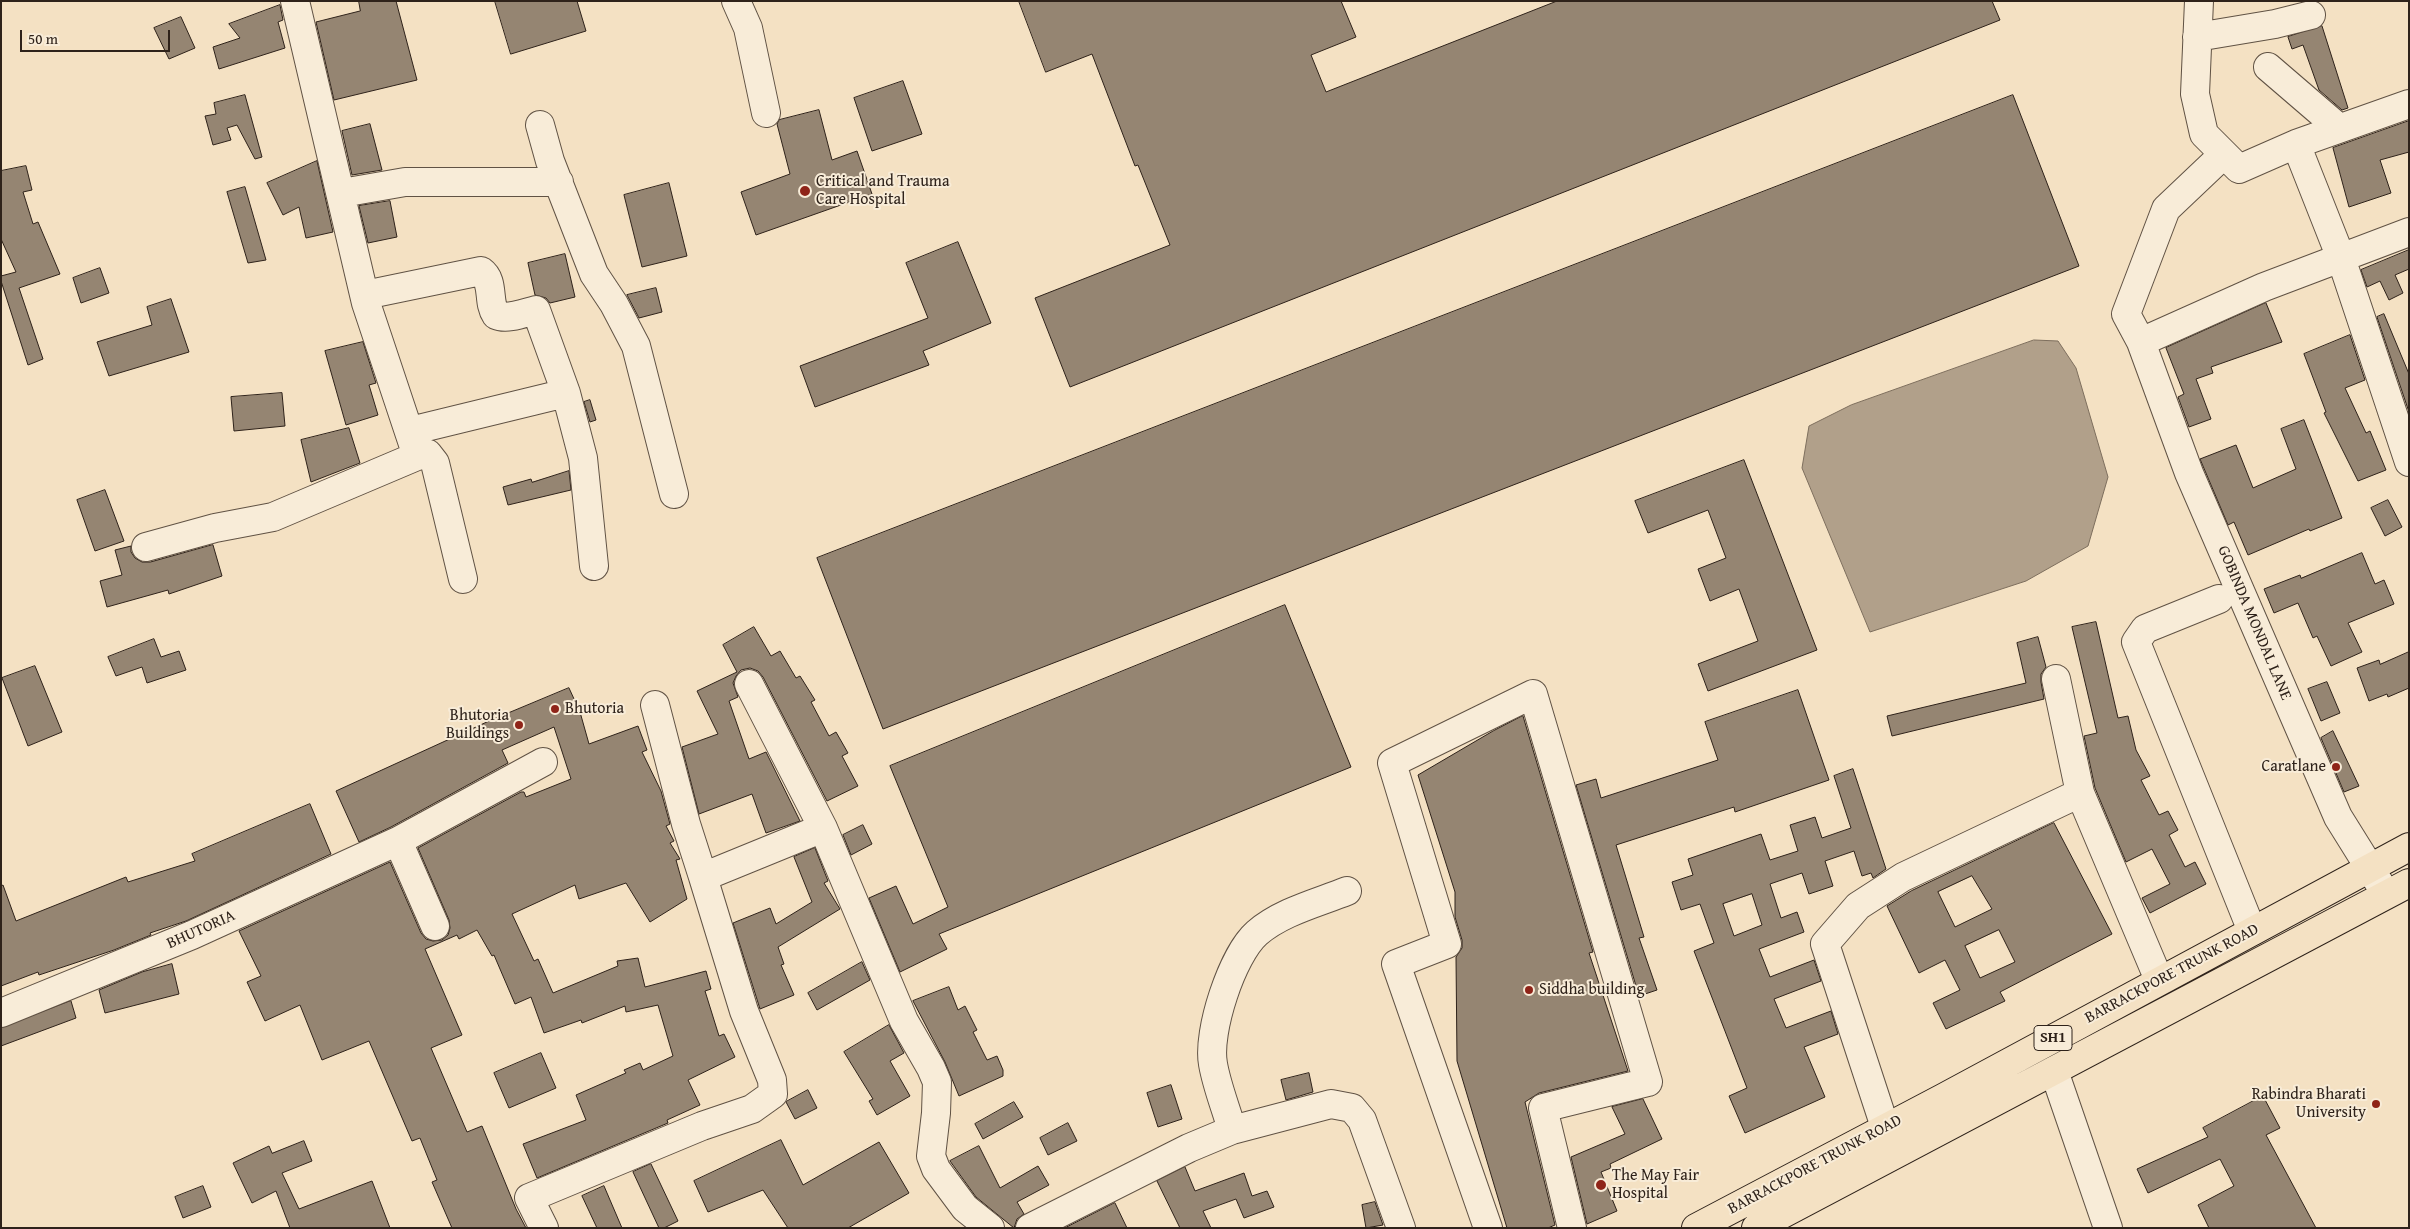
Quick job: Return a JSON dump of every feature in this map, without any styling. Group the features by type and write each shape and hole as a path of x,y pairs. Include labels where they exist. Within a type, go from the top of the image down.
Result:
{"main road":[{"name":"BARRACKPORE TRUNK ROAD","path":"1696,1228 2409,847"},
{"name":"BARRACKPORE TRUNK ROAD","path":"1756,1228 2398,888"}],"street":[{"path":"295,1 365,295 414,444 428,454 435,463 463,580"},
{"path":"736,1 748,28 766,113"},
{"path":"2199,1 2195,94 2204,134 2240,169 2296,144 2409,104"},
{"path":"2197,37 2275,24 2311,15"},
{"path":"2268,67 2339,128"},
{"path":"540,125 550,160 594,274 614,304 636,346 674,494"},
{"path":"2296,144 2341,258 2409,462"},
{"name":"GOBINDA MONDAL LANE","path":"2224,154 2166,209 2126,314 2141,342 2190,473 2338,817 2370,867 2398,888"},
{"path":"342,194 405,182 559,182"},
{"path":"2141,342 2264,288 2409,232"},
{"path":"365,295 408,284 481,271 486,274 491,302 496,315 501,317 510,316 536,310 566,393 584,458 594,566"},
{"path":"146,547 215,528 273,517 414,444 566,393"},
{"path":"2219,599 2145,629 2136,642 2252,931"},
{"path":"2056,679 2080,793 2159,980"},
{"path":"749,684 823,828 904,1021 924,1053 937,1082 936,1113 931,1156 936,1169 965,1208 990,1228"},
{"path":"1488,1228 1396,964 1447,944 1392,763 1533,694 1648,1082 1543,1108 1572,1228"},
{"path":"544,1228 529,1198 702,1126 752,1109 774,1094 772,1080 744,1011 686,824 655,706"},
{"name":"BHUTORIA","path":"1,1013 192,935 398,841 543,762"},
{"path":"1885,1127 1825,944 1858,906 1903,877 2080,793"},
{"path":"703,877 823,828"},
{"path":"398,841 435,926"},
{"path":"1232,1130 1212,1063 1212,1054 1218,1015 1234,970 1246,946 1256,933 1280,917 1347,891"},
{"path":"2054,1071 2108,1228"},
{"path":"1030,1228 1189,1148 1232,1130 1331,1104 1352,1108 1362,1120 1401,1228"}],"shaded area":[{"path":"2034,340 2058,341 2076,368 2108,477 2088,546 2026,581 1870,632 1802,468 1809,426 1851,405"}],"building":[{"path":"359,1 396,1 417,80 334,100 316,22 360,11"},
{"path":"495,1 577,1 586,31 511,54"},
{"path":"1019,1 1341,1 1356,37 1311,55 1326,92 1557,1 1992,1 2000,20 1070,387 1035,298 1170,245 1138,165 1135,166 1092,54 1046,72"},
{"path":"280,5 283,20 278,22 285,48 219,69 213,47 240,38 229,24"},
{"path":"181,17 195,48 169,59 154,28"},
{"path":"2322,26 2348,108 2342,110 2319,90 2303,45 2292,49 2288,37"},
{"path":"903,81 922,134 872,151 854,98"},
{"path":"245,95 262,157 255,159 237,125 227,128 231,140 213,145 205,116 216,114 214,103"},
{"path":"2013,95 2079,266 883,729 817,558"},
{"path":"819,110 832,160 857,151 872,194 756,235 741,192 790,174 777,124 779,120"},
{"path":"2409,121 2409,152 2380,160 2391,193 2349,207 2333,148"},
{"path":"370,124 382,170 352,175 342,131"},
{"path":"317,161 333,232 306,238 299,207 283,215 267,183"},
{"path":"26,166 32,190 23,192 33,224 38,222 60,274 19,288 43,359 28,365 1,281 1,276 16,272 1,239 1,171"},
{"path":"669,183 687,256 642,267 624,195"},
{"path":"245,187 266,260 248,263 227,192"},
{"path":"390,201 397,237 368,243 359,206"},
{"path":"958,242 991,323 923,351 929,365 815,407 800,366 928,318 906,263"},
{"path":"2409,250 2409,269 2395,275 2403,293 2389,300 2380,281 2367,287 2361,270"},
{"path":"565,254 575,297 550,303 546,298 535,295 528,263"},
{"path":"100,268 109,293 81,303 73,278"},
{"path":"656,288 662,312 639,318 627,295"},
{"path":"171,299 189,352 109,376 97,342 152,325 147,307"},
{"path":"2266,303 2282,342 2211,367 2213,373 2196,379 2211,419 2189,427 2178,397 2184,394 2166,348"},
{"path":"2384,314 2409,374 2409,412 2377,317"},
{"path":"2350,335 2365,380 2345,388 2366,433 2370,431 2386,470 2358,481 2324,413 2326,412 2304,354"},
{"path":"363,342 376,383 369,385 378,415 346,425 325,351"},
{"path":"282,393 285,426 234,431 231,397"},
{"path":"590,400 596,420 590,422 584,402"},
{"path":"2304,420 2342,518 2310,531 2309,529 2248,555 2234,522 2228,525 2200,459 2236,445 2253,488 2296,469 2281,429"},
{"path":"349,428 360,463 311,482 301,440"},
{"path":"1744,460 1817,650 1708,691 1698,664 1758,641 1739,589 1710,601 1698,569 1726,558 1708,510 1648,533 1635,501"},
{"path":"569,471 571,490 508,505 503,487 531,479 532,482"},
{"path":"105,490 124,541 95,551 77,500"},
{"path":"2388,500 2402,527 2385,536 2371,508"},
{"path":"213,545 222,576 169,594 168,590 107,607 100,581 122,575 115,550 131,546 131,552 135,558 142,562 150,562"},
{"path":"2362,553 2375,584 2384,580 2394,604 2348,623 2362,652 2331,666 2317,636 2313,638 2298,603 2274,613 2264,589 2300,575 2301,578"},
{"path":"1285,605 1351,767 939,934 947,949 900,972 869,898 896,886 913,924 948,907 890,766"},
{"path":"2096,622 2118,718 2128,716 2136,750 2150,776 2141,780 2159,815 2168,811 2178,830 2169,835 2185,867 2195,862 2206,884 2150,913 2142,898 2170,884 2152,849 2126,862 2095,788 2084,736 2097,733 2072,627"},
{"path":"754,627 771,656 780,651 796,678 800,676 815,700 811,702 829,736 836,732 848,753 842,756 858,786 827,801 763,677 758,671 750,668 741,670 733,683 738,697 729,701 749,759 766,752 800,821 766,833 752,794 699,814 682,747 718,734 697,691 737,672 723,645"},
{"path":"2038,637 2046,667 2041,674 2044,699 1892,736 1887,716 2026,683 2017,643"},
{"path":"154,639 161,657 179,651 186,670 147,683 142,667 116,676 108,657"},
{"path":"2409,652 2409,688 2388,697 2387,694 2369,701 2357,668 2379,660 2380,664"},
{"path":"35,666 62,732 28,746 2,678"},
{"path":"2327,682 2340,713 2321,721 2308,689"},
{"path":"569,688 580,712 589,744 638,726 647,750 642,752 661,791 670,824 666,826 674,841 670,843 680,859 676,860 687,899 650,922 626,883 579,899 575,885 512,914 534,961 538,959 553,993 618,966 617,961 638,958 645,987 706,971 711,989 705,991 719,1036 724,1034 735,1057 688,1080 700,1105 667,1120 668,1123 537,1178 523,1144 586,1120 576,1095 626,1073 624,1070 640,1063 643,1070 673,1056 658,1005 626,1012 625,1006 582,1023 581,1020 544,1033 531,997 515,1004 494,955 492,956 477,930 459,939 457,935 425,949 462,1035 431,1048 467,1132 482,1126 516,1209 526,1228 452,1228 432,1182 437,1180 420,1138 412,1141 369,1041 322,1060 300,1005 265,1021 247,982 261,976 239,931 390,862 421,933 426,939 433,941 442,940 448,935 450,928 449,920 418,848 521,792 524,792 526,797 571,779 554,727 502,750 508,763 391,827 359,842 336,791 489,721"},
{"path":"1798,690 1829,780 1735,812 1734,807 1616,845 1644,937 1639,938 1657,990 1639,996 1576,785 1596,779 1601,798 1718,760 1705,722"},
{"name":"Siddha building","path":"1523,716 1593,952 1589,953 1628,1071 1539,1093 1525,1102 1555,1225 1548,1228 1507,1228 1457,1061 1456,957 1462,948 1462,940 1455,917 1455,892 1418,775 1493,731"},
{"path":"2333,731 2359,786 2344,792 2321,738"},
{"path":"1853,769 1886,869 1873,878 1871,873 1862,876 1854,851 1825,861 1833,886 1809,894 1802,873 1770,884 1781,918 1797,912 1804,932 1759,949 1770,977 1814,960 1821,981 1774,999 1786,1028 1831,1011 1838,1034 1804,1047 1825,1097 1745,1133 1729,1096 1747,1088 1694,951 1714,943 1700,904 1681,910 1672,882 1693,875 1688,859 1761,834 1770,860 1798,851 1790,825 1815,817 1822,838 1851,828 1834,776","holes":["1752,894 1762,925 1734,936 1723,904"]},
{"path":"310,804 331,854 186,921 150,933 151,935 114,950 39,975 38,972 1,986 1,886 3,885 16,921 126,877 128,882 195,861 192,854"},
{"path":"2054,823 2112,934 2000,992 2005,1001 1946,1029 1933,1003 1960,990 1945,960 1919,973 1887,906 1911,891","holes":["1972,876 1992,909 1955,927 1938,892","1999,930 2015,962 1980,978 1965,946"]},
{"path":"863,825 872,844 851,855 843,835"},
{"path":"815,848 828,881 824,883 840,909 778,947 784,964 781,965 794,995 760,1009 733,923 770,908 776,924 812,902 794,857"},
{"path":"862,962 870,980 817,1010 808,993"},
{"path":"172,964 179,994 105,1013 99,990 142,972"},
{"path":"949,987 958,1010 965,1006 977,1030 973,1032 987,1060 997,1056 1003,1070 1003,1076 959,1096 945,1062 913,1001"},
{"path":"71,1001 76,1018 1,1046 1,1028"},
{"path":"889,1025 904,1053 890,1061 910,1096 877,1115 869,1101 873,1099 844,1052"},
{"path":"541,1053 556,1088 509,1108 494,1073"},
{"path":"1309,1073 1313,1092 1286,1100 1281,1080"},
{"path":"1171,1085 1182,1119 1158,1127 1147,1093"},
{"path":"808,1090 817,1108 795,1119 786,1102"},
{"path":"2263,1096 2280,1128 2266,1135 2316,1228 2209,1228 2198,1205 2234,1186 2220,1159 2148,1193 2137,1169 2208,1137 2203,1128"},
{"path":"1643,1099 1662,1139 1610,1164 1611,1168 1601,1172 1617,1211 1587,1224 1571,1157 1625,1134 1612,1107"},
{"path":"1014,1102 1023,1117 983,1139 975,1124"},
{"path":"1068,1123 1077,1141 1048,1155 1040,1138"},
{"path":"781,1140 803,1185 879,1142 909,1193 848,1228 788,1228 763,1190 708,1212 694,1181"},
{"path":"304,1141 312,1161 282,1173 299,1209 372,1181 390,1228 290,1228 276,1191 252,1203 233,1163 269,1146 272,1153"},
{"path":"979,1146 1000,1188 1038,1166 1049,1185 1017,1202 1024,1214 1017,1219 1014,1228 976,1197 950,1161"},
{"path":"651,1164 678,1221 664,1228 659,1228 633,1172"},
{"path":"1185,1167 1195,1191 1244,1173 1252,1196 1267,1191 1274,1207 1244,1218 1236,1199 1203,1211 1211,1228 1180,1228 1157,1181"},
{"path":"203,1186 211,1207 183,1218 175,1197"},
{"path":"604,1186 622,1228 597,1228 582,1196"},
{"path":"1375,1202 1383,1225 1366,1228 1362,1205"},
{"path":"1115,1203 1127,1228 1065,1228"}],"place":[{"name":"Critical and Trauma Care Hospital","path":"805,191"},
{"name":"Bhutoria","path":"555,709"},
{"name":"Bhutoria Buildings","path":"519,725"},
{"name":"Caratlane","path":"2336,767"},
{"name":"Siddha building","path":"1529,990"},
{"name":"Rabindra Bharati University","path":"2376,1104"},
{"name":"The May Fair Hospital","path":"1601,1185"}]}
